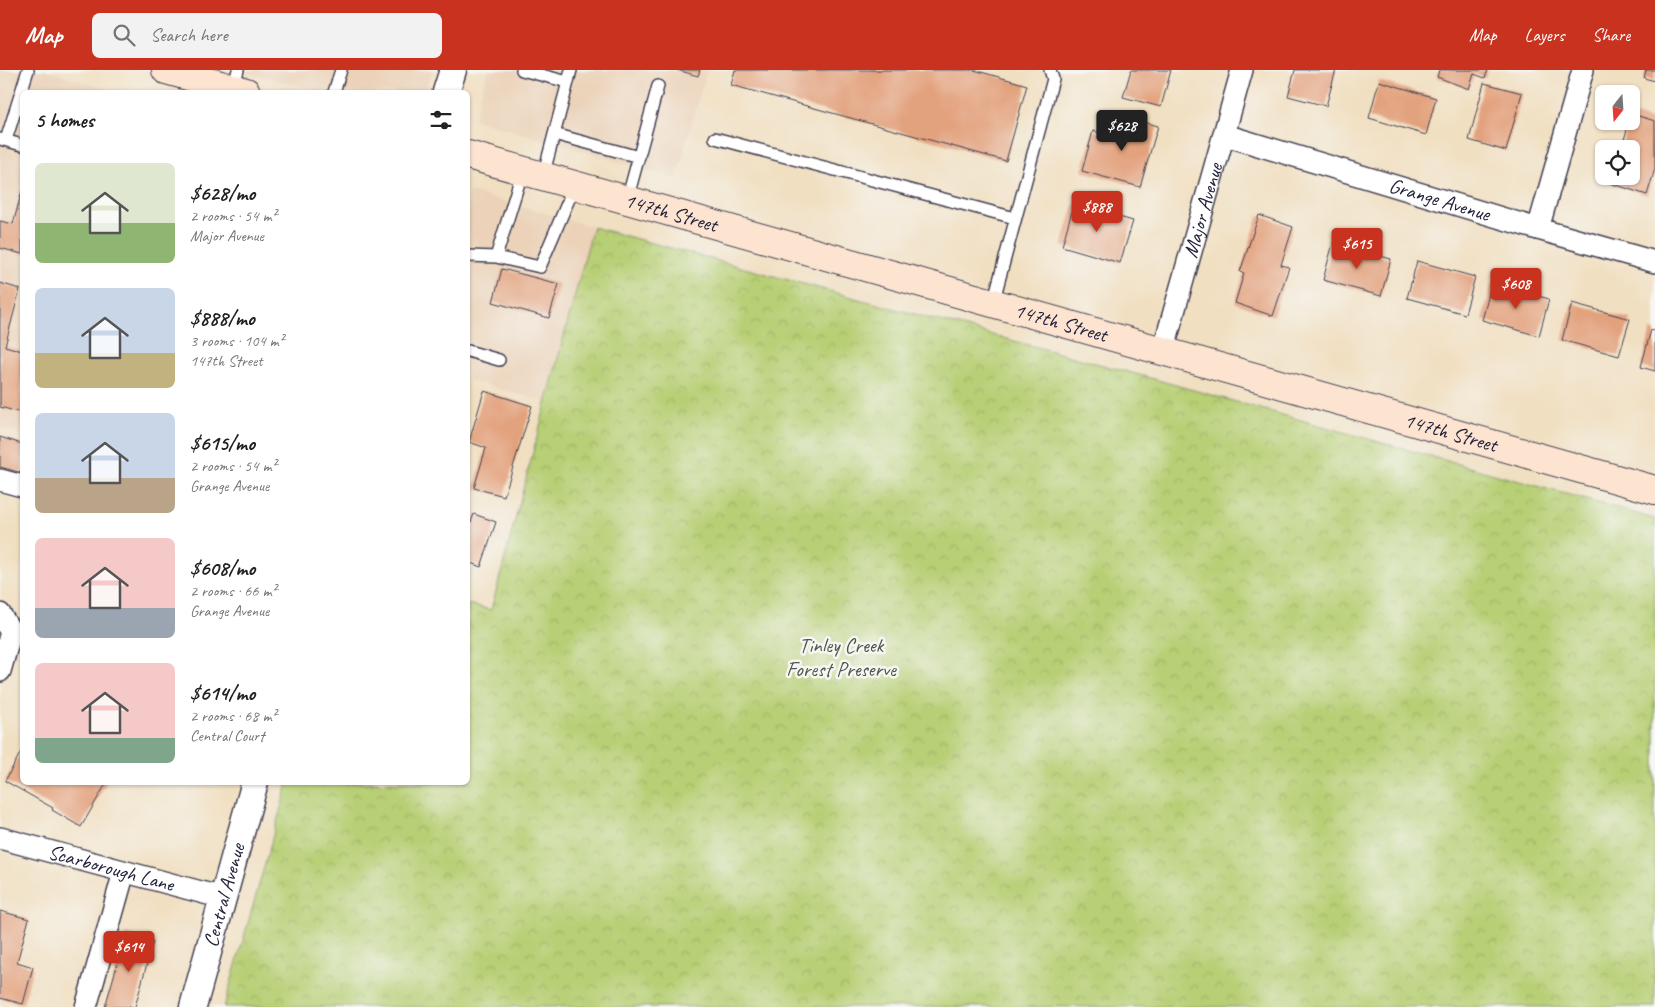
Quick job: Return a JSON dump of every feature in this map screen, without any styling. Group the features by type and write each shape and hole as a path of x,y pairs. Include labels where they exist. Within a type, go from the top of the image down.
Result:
{"main road":[{"path":"166,70 239,84"},
{"name":"147th Street","path":"470,156 1655,490"}],"street":[{"path":"447,90 453,70"},
{"name":"Major Avenue","path":"1162,351 1242,70"},
{"path":"1538,229 1583,70"},
{"name":"Grange Avenue","path":"1224,135 1655,262"},
{"path":"0,480 20,485"},
{"path":"0,671 11,624"},
{"name":"Central Avenue","path":"193,1007 254,785"},
{"name":"Scarborough Lane","path":"0,838 223,898"},
{"path":"85,1005 124,872"}],"lane":[{"path":"21,90 28,70"},
{"path":"335,90 340,70"},
{"path":"522,70 568,82"},
{"path":"496,257 533,173 554,134 571,70"},
{"path":"992,303 1053,78 1050,70"},
{"path":"627,200 658,86"},
{"path":"20,92 3,140 20,144"},
{"path":"554,134 639,157"},
{"path":"715,138 1015,218"},
{"path":"470,256 496,257 540,267 575,185"},
{"path":"470,352 499,360"}],"shaded area":[{"path":"0,70 45,70 110,90 20,90 20,433 0,428"},
{"path":"239,70 432,70 427,90 314,90"},
{"path":"488,70 707,70 676,179 474,119"},
{"path":"470,192 593,227 546,402 470,381"}],"green space":[{"name":"Tinley Creek Forest Preserve","path":"593,227 1136,374 1655,519 1655,1007 224,1007 287,785 470,785 470,605 491,610"}],"building":[{"path":"677,70 700,70 698,76"},
{"path":"735,70 974,70 1027,85 1006,161 731,85"},
{"path":"1131,70 1171,70 1161,107 1123,97"},
{"path":"1295,70 1336,70 1326,106 1288,96"},
{"path":"1439,70 1488,70 1485,78 1474,74 1469,89 1437,77"},
{"path":"1646,70 1655,70 1655,81 1644,78"},
{"path":"1379,81 1436,98 1426,135 1369,118"},
{"path":"1484,83 1522,93 1506,151 1469,140"},
{"path":"1118,115 1158,126 1140,187 1082,171 1093,131 1112,136"},
{"path":"1640,116 1655,121 1655,169 1647,195 1616,185 1640,185 1640,140 1624,140 1627,130 1640,130"},
{"path":"20,198 20,253 0,248 0,221 13,224"},
{"path":"1074,204 1133,221 1120,263 1062,246"},
{"path":"1259,215 1293,227 1281,265 1289,267 1273,316 1235,303 1244,273 1240,272"},
{"path":"1333,243 1391,259 1381,296 1323,280"},
{"path":"1417,261 1475,277 1465,314 1407,298"},
{"path":"502,269 559,284 549,318 493,302"},
{"path":"0,283 20,289 5,346 20,350 20,412 0,407"},
{"path":"1492,283 1549,299 1539,336 1482,320"},
{"path":"1572,303 1630,319 1619,356 1562,340"},
{"path":"1651,330 1655,332 1655,371 1641,367"},
{"path":"484,391 532,406 504,496 474,488 486,448 470,442"},
{"path":"0,437 20,443 20,472 0,467"},
{"path":"474,514 496,522 481,567 470,563 471,522"},
{"path":"20,754 20,785 105,785 81,827 52,810 53,808 5,781"},
{"path":"0,911 29,919 17,962 33,967 23,1004 0,998"},
{"path":"126,934 153,942 135,1007 105,1007"}]}
